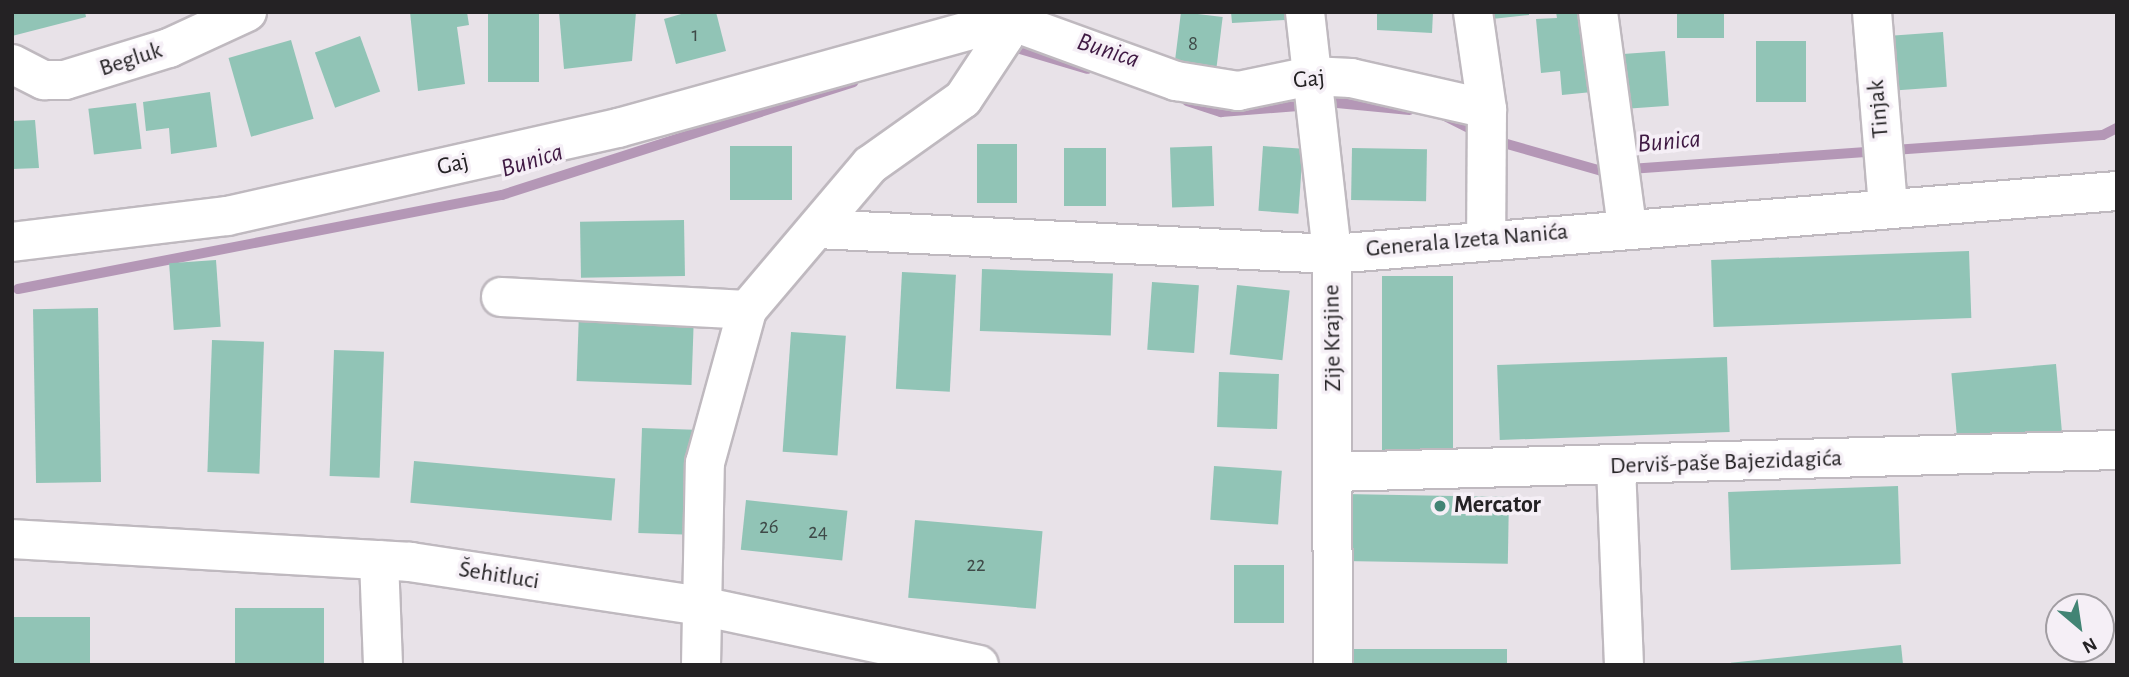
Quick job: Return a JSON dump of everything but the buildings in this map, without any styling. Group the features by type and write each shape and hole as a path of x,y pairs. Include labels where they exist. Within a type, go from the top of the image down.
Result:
{"street":[{"name":"Begluk","path":"12,64 44,80 65,80 159,52 247,12"},
{"name":"Zije Krajine","path":"1305,12 1332,254 1332,665"},
{"path":"1473,12 1487,131 1486,239"},
{"path":"1598,12 1627,226"},
{"name":"Tinjak","path":"1872,12 1885,171"},
{"name":"Gaj","path":"12,242 227,216 618,128 1003,33 1176,81 1238,91 1314,98 1351,78 1487,131"},
{"path":"701,665 706,607 705,463 747,310 870,165 963,99 1003,33"},
{"name":"Generala Izeta Nanića","path":"817,229 1332,254 1627,226 1885,171 2117,191"},
{"path":"501,297 747,310"},
{"name":"Derviš-paše Bajezidagića","path":"1334,472 2117,450"},
{"path":"1616,466 1624,665"},
{"name":"Šehitluci","path":"12,539 379,560 706,607 979,665"},
{"path":"379,560 383,665"}],"waterway":[{"name":"Bunica","path":"1007,45 1088,69"},
{"name":"Bunica","path":"18,289 502,195 853,82"},
{"name":"Bunica","path":"1187,101 1221,112 1337,103 1410,110"},
{"name":"Bunica","path":"1443,115 1479,133"},
{"name":"Bunica","path":"1493,140 1602,171 2103,135 2117,128"}],"place":[{"name":"Mercator","path":"1440,506"}]}
